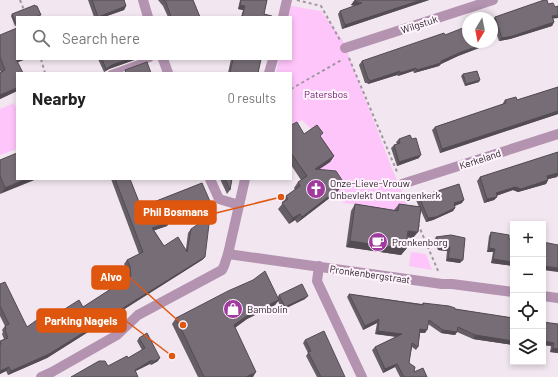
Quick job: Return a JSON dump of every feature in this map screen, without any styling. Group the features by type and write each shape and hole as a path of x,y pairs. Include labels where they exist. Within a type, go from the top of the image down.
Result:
{"street":[{"path":"142,0 148,16"},
{"path":"283,16 287,0"},
{"name":"Wilgstuk","path":"345,48 493,0"},
{"path":"163,60 168,72"},
{"path":"270,72 273,60"},
{"name":"Kerkeland","path":"402,184 558,134"},
{"path":"210,180 219,199 239,205"},
{"path":"40,377 52,372 117,335 138,314 219,272 224,266 228,254 245,180"},
{"name":"Pronkenbergstraat","path":"228,254 442,284 510,292"},
{"path":"320,266 317,281 362,377"},
{"path":"546,296 558,298"}],"lane":[{"path":"114,72 147,60"}],"path":[{"path":"20,0 24,11"},
{"path":"295,0 321,6 345,48 412,209"},
{"path":"292,88 344,58 345,48"},
{"path":"41,60 46,72"},
{"path":"418,223 442,284"}],"green space":[{"name":"Patersbos","path":"291,6 321,11 343,41 393,171 411,212 344,203 319,170 313,131 302,120 292,126 292,72 276,72 279,60 292,60 292,16 288,16"},
{"path":"14,103 16,108 16,149 0,155 0,109"},
{"path":"411,252 426,254 432,270 409,266"}],"building":[{"path":"92,0 124,0 126,6 98,16"},
{"path":"163,0 193,0 200,16 171,16 166,2"},
{"path":"241,0 267,0 264,14 272,16 242,16 245,6 240,5"},
{"path":"421,0 345,25 340,11 362,3 354,1"},
{"path":"544,0 547,0 548,4 553,3 555,7 558,6 558,15 552,16 554,22 513,36 502,38 498,26 498,16"},
{"path":"35,5 37,6 41,15 16,16 16,24 12,14"},
{"path":"16,28 16,60 22,72 16,72 16,88 0,95 0,73 5,70 0,57 0,35"},
{"path":"462,28 462,48 473,48 441,61 441,63 417,70 416,68 400,73 400,71 370,81 368,79 362,61 444,33 445,35"},
{"path":"102,60 126,60 112,65 106,69"},
{"path":"233,60 261,60 258,72 230,72"},
{"path":"147,62 151,72 126,72 125,70"},
{"path":"477,71 480,80 466,84 463,74"},
{"path":"558,87 558,111 442,149 435,127 506,103 505,100 516,97 517,100"},
{"path":"297,122 304,134 317,125 323,133 320,136 334,156 315,169 336,171 342,180 341,187 302,217 300,214 293,218 282,203 288,199 286,196 300,186 298,182 307,176 292,154 292,124"},
{"path":"410,135 412,139 416,138 421,155 399,162 394,145 400,143 399,139"},
{"path":"558,152 558,173 547,176 548,180 521,189 515,187 496,193 497,197 487,199 480,177"},
{"path":"16,153 16,180 24,180 5,188 0,176 0,160"},
{"path":"115,180 130,180 141,207 202,183 212,206 193,213 195,201 166,212 170,222 152,228 164,246 178,237 187,252 191,229 210,216 205,257 49,354 11,371 9,367 0,371 0,341 8,338 5,326 9,324 0,306 0,284 5,282 27,327 41,317 46,325 61,315 60,312 79,300 83,307 131,276 130,266 127,260 143,252"},
{"path":"225,180 232,180 230,190"},
{"path":"459,184 464,200 454,203 455,208 436,217 428,218 419,197"},
{"path":"355,204 398,211 399,204 421,207 418,232 408,231 406,249 350,241"},
{"path":"491,232 509,235 510,262 493,259 495,249 489,248"},
{"path":"451,235 465,238 463,260 448,258 450,247 440,246 436,237"},
{"path":"546,243 558,245 558,268 546,266"},
{"path":"265,271 279,300 251,313 234,325 256,372 246,377 204,377 176,318 253,280"},
{"path":"302,284 308,296 285,307 279,295"},
{"path":"349,294 423,305 423,303 449,306 455,309 510,318 510,341 475,335 458,327 457,332 443,330 429,320 427,330 420,329 418,347 412,343 409,363 415,367 414,372 423,368 427,377 404,377 397,364 385,369 375,347 402,334 378,331 379,319 365,326"},
{"path":"546,322 558,324 558,349 553,348 554,343 546,342"},
{"path":"324,331 345,377 321,377 308,352 311,351 305,340"},
{"path":"147,333 160,358 153,362 152,360 135,370 138,377 71,377 99,361 105,361 108,366 127,356 128,358 145,348 139,338"}],"place":[{"name":"Onze-Lieve-Vrouw Onbevlekt Ontvangenkerk","path":"316,189"},
{"name":"Phil Bosmans","path":"281,197"},
{"name":"Pronkenborg","path":"378,242"},
{"name":"Bambolin","path":"233,309"},
{"name":"Alvo","path":"183,325"},
{"name":"Parking Nagels","path":"172,356"}]}
